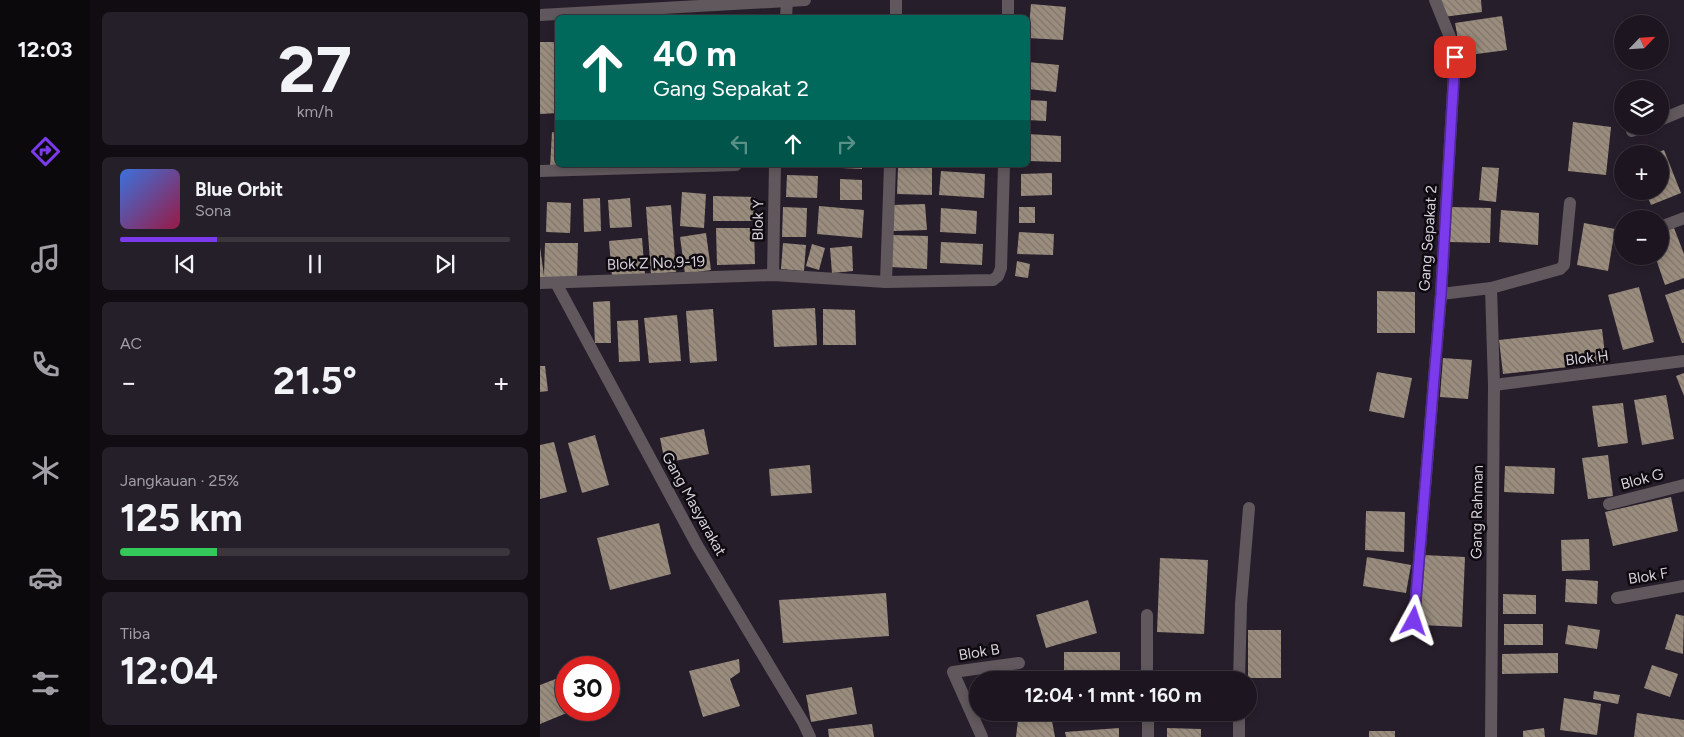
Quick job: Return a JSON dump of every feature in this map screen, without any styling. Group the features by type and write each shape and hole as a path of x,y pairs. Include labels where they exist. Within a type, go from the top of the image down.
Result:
{"street":[{"path":"786,15 787,0"},
{"path":"540,15 805,0"},
{"path":"896,0 896,15"},
{"path":"1008,0 1008,15"},
{"name":"Gang Sepakat 2","path":"1414,621 1441,294 1455,57 1454,47 1436,0"},
{"path":"1669,116 1684,110"},
{"path":"540,171 671,167"},
{"name":"Blok Y","path":"772,275 775,167"},
{"path":"886,282 890,167"},
{"name":"Blok Z No.9-19","path":"540,283 772,275 886,282 993,280 998,276 1001,268 1004,167"},
{"path":"1441,294 1491,288 1560,269 1564,265 1570,203"},
{"path":"1669,223 1684,218"},
{"name":"Gang Masyarakat","path":"556,283 697,545 803,722 810,737"},
{"name":"Gang Rahman","path":"1491,288 1494,385 1491,737"},
{"name":"Blok H","path":"1494,385 1684,361"},
{"name":"Blok G","path":"1609,504 1684,484"},
{"path":"1239,671 1241,604 1249,508"},
{"name":"Blok F","path":"1617,598 1684,586"},
{"path":"1147,615 1147,671"},
{"name":"Blok B","path":"982,737 953,672 1019,663"},
{"path":"1148,721 1148,737"},
{"path":"1239,721 1239,737"}],"building":[{"path":"1441,0 1481,0 1482,12 1443,17"},
{"path":"1031,4 1066,7 1063,40 1030,38"},
{"path":"1502,16 1507,50 1461,56 1455,23"},
{"path":"540,42 555,42 555,113 540,114"},
{"path":"1030,62 1059,65 1056,92 1030,89"},
{"path":"1030,100 1047,101 1046,121 1030,120"},
{"path":"1573,122 1611,127 1606,175 1568,171"},
{"path":"552,132 555,132 555,166 550,168"},
{"path":"1030,134 1061,136 1061,162 1030,161"},
{"path":"1669,163 1681,193 1669,198"},
{"path":"862,167 862,169 841,168"},
{"path":"898,167 932,168 932,195 897,194"},
{"path":"1482,167 1499,168 1496,202 1479,200"},
{"path":"941,171 985,174 984,198 939,195"},
{"path":"1052,173 1052,195 1021,196 1021,174"},
{"path":"787,175 818,176 817,198 786,197"},
{"path":"840,179 862,180 862,200 840,200"},
{"path":"682,192 706,194 704,228 680,226"},
{"path":"713,196 755,197 754,221 713,221"},
{"path":"600,198 601,231 584,232 583,199"},
{"path":"630,198 632,227 610,228 608,200"},
{"path":"1649,200 1664,200 1651,205"},
{"path":"547,202 571,203 570,233 546,232"},
{"path":"925,204 927,230 893,231 892,205"},
{"path":"671,205 676,272 651,274 646,207"},
{"path":"819,206 864,210 862,238 817,234"},
{"path":"783,207 807,208 806,237 782,237"},
{"path":"1019,207 1035,207 1035,223 1019,223"},
{"path":"1451,207 1491,208 1490,243 1450,242"},
{"path":"941,208 977,211 976,234 940,232"},
{"path":"1501,210 1539,213 1538,245 1499,242"},
{"path":"1584,223 1614,229 1608,271 1577,265"},
{"path":"716,228 754,228 755,264 717,265"},
{"path":"1674,228 1684,254 1684,278 1665,285 1658,265 1669,265 1669,230"},
{"path":"1019,232 1054,234 1053,255 1017,254"},
{"path":"706,233 711,270 685,274 680,237"},
{"path":"892,235 928,236 927,269 891,267"},
{"path":"642,238 645,275 612,277 609,241"},
{"path":"941,242 983,244 982,265 940,263"},
{"path":"545,243 578,243 577,279 540,279 540,247 544,276"},
{"path":"783,243 806,245 804,271 781,269"},
{"path":"812,244 825,248 819,270 806,266"},
{"path":"852,246 853,271 832,273 830,248"},
{"path":"1017,261 1030,264 1028,278 1015,276"},
{"path":"1639,287 1654,342 1623,350 1608,295"},
{"path":"1684,289 1684,343 1682,343 1665,295"},
{"path":"1377,291 1415,292 1415,333 1377,333"},
{"path":"610,301 611,343 595,343 593,302"},
{"path":"815,308 817,345 774,347 772,310"},
{"path":"713,309 717,361 690,363 686,311"},
{"path":"823,309 855,310 856,345 823,345"},
{"path":"677,315 681,361 649,363 644,318"},
{"path":"638,320 640,361 619,362 617,321"},
{"path":"1602,329 1606,363 1503,374 1499,340"},
{"path":"1443,358 1472,360 1468,399 1440,397"},
{"path":"540,366 545,366 548,391 540,392"},
{"path":"1377,372 1412,378 1404,418 1369,411"},
{"path":"1684,373 1684,396 1676,376"},
{"path":"1666,395 1674,439 1642,445 1634,400"},
{"path":"1623,403 1628,443 1598,447 1592,406"},
{"path":"704,429 709,454 665,463 660,438"},
{"path":"595,435 609,485 582,493 568,443"},
{"path":"554,442 567,492 540,499 540,445"},
{"path":"1608,455 1613,496 1588,499 1582,458"},
{"path":"810,465 812,493 771,496 769,469"},
{"path":"1505,466 1555,468 1554,494 1504,492"},
{"path":"1671,497 1678,531 1613,546 1605,512"},
{"path":"1366,511 1405,512 1404,552 1365,550"},
{"path":"659,523 671,574 610,590 597,538"},
{"path":"1589,539 1590,570 1562,571 1561,540"},
{"path":"1423,555 1465,557 1462,627 1421,625"},
{"path":"1367,557 1411,565 1406,593 1363,586"},
{"path":"1160,558 1208,560 1204,634 1157,632"},
{"path":"1566,579 1598,581 1597,604 1565,602"},
{"path":"886,593 889,636 783,643 779,600"},
{"path":"1503,594 1536,595 1536,614 1503,614"},
{"path":"1088,600 1097,633 1046,648 1036,615"},
{"path":"1676,614 1684,616 1683,654 1665,649"},
{"path":"1504,624 1543,624 1543,645 1504,645"},
{"path":"1568,625 1600,630 1597,649 1565,644"},
{"path":"1248,630 1281,630 1281,678 1257,678 1257,671 1248,671"},
{"path":"1064,652 1120,652 1120,671 1064,671"},
{"path":"1558,653 1558,673 1502,674 1502,654"},
{"path":"739,659 740,672 730,679 740,706 703,717 689,671"},
{"path":"1652,665 1678,674 1670,697 1644,688"},
{"path":"555,679 555,718 540,724 540,685"},
{"path":"852,687 857,714 811,722 806,695"},
{"path":"1594,691 1620,695 1618,704 1593,699"},
{"path":"1564,698 1601,704 1597,735 1560,730"},
{"path":"1637,713 1684,720 1684,737 1634,737"},
{"path":"1018,721 1052,721 1055,737 1016,737"},
{"path":"872,724 874,737 829,737 828,729"},
{"path":"1119,728 1119,737 1066,737 1065,732"},
{"path":"1167,728 1201,729 1201,737 1167,737"},
{"path":"1544,728 1545,737 1523,737 1523,731"},
{"path":"1369,731 1395,731 1395,737 1369,737"}],"route":[{"path":"1414,621 1441,294 1455,57"}]}
